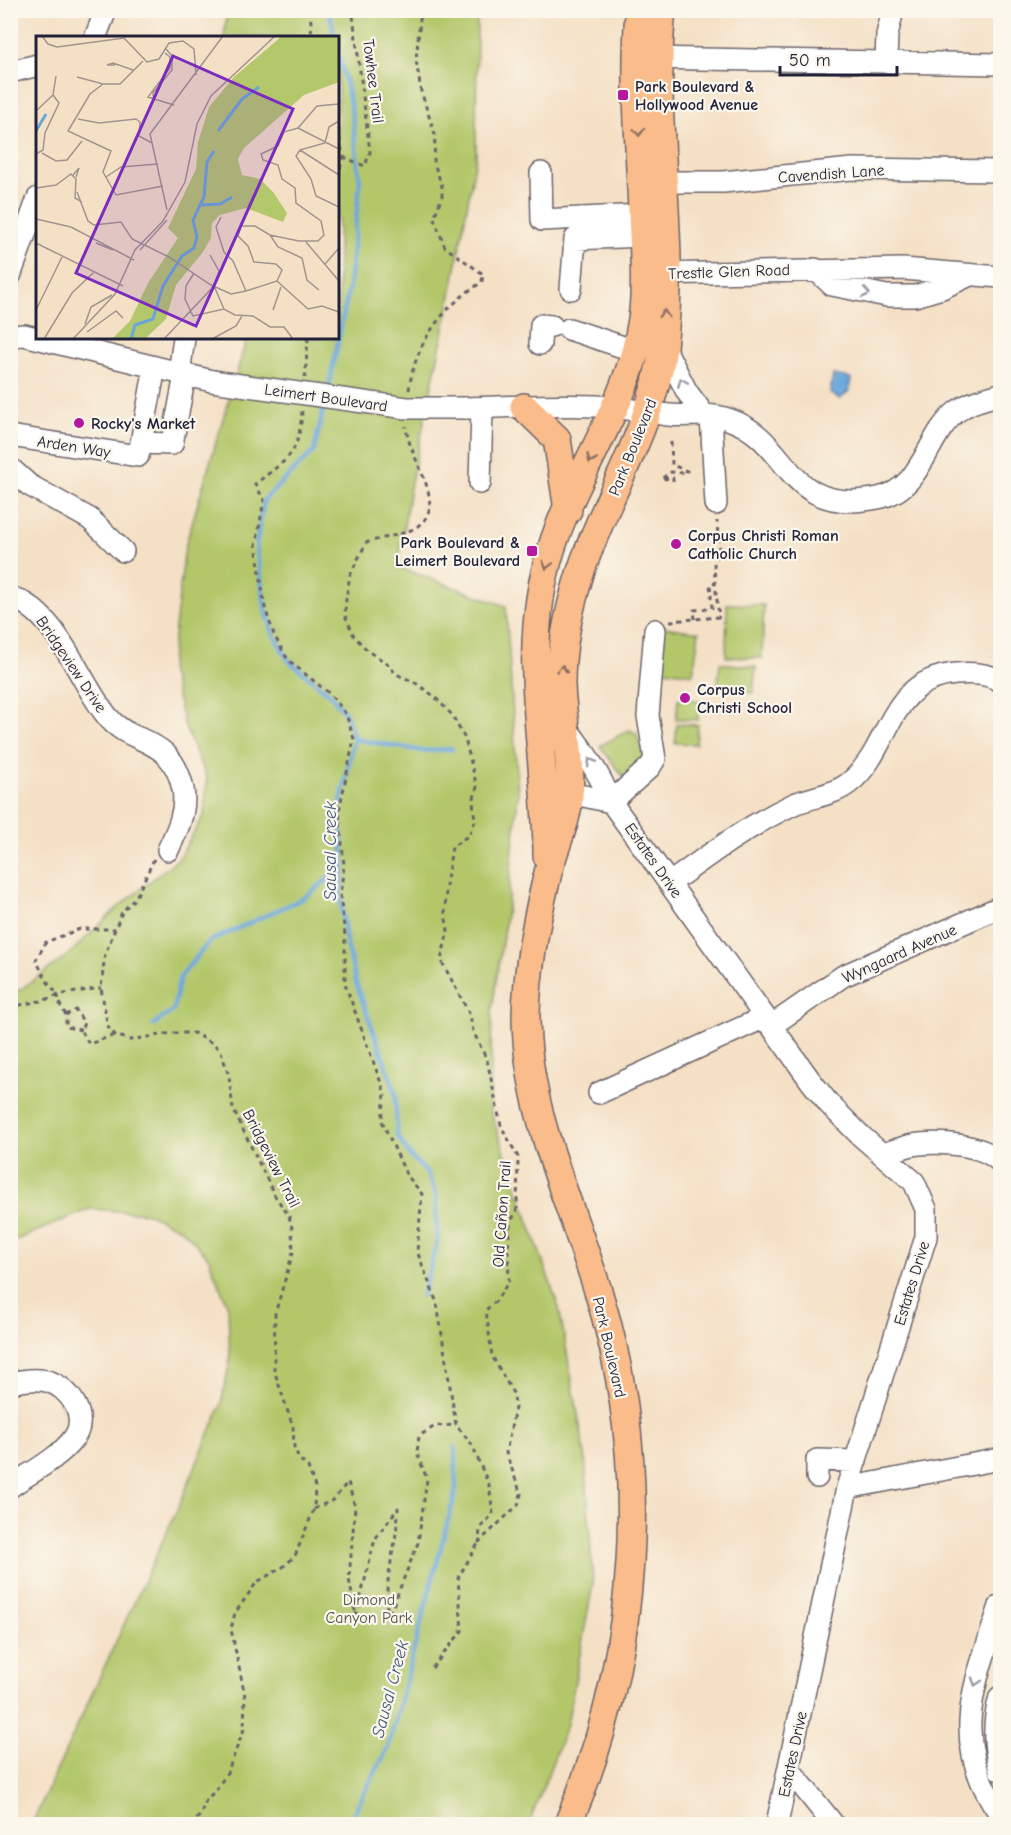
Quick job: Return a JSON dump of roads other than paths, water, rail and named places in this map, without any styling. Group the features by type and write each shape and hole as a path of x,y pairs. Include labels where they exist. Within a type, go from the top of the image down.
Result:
{"main road":[{"name":"Park Boulevard","path":"568,1824 597,1745 616,1667 629,1565 631,1496 628,1429 609,1329 540,1119 527,1049 528,980 547,872 562,831 557,795 536,702 536,630 540,595 551,549 626,385 655,274 662,182 648,57 639,10"},
{"name":"Park Boulevard","path":"557,795 565,727 561,682 564,639 580,574 648,412 663,345 655,274 643,226 648,57 662,10"},
{"path":"524,406 557,439 568,510"}],"street":[{"path":"96,36 106,10"},
{"path":"886,61 887,35 893,10"},
{"path":"648,57 1000,64"},
{"path":"10,72 36,66"},
{"name":"Cavendish Lane","path":"662,182 723,182 852,169 1000,171"},
{"path":"541,173 542,220 643,226"},
{"path":"10,276 36,204"},
{"path":"571,289 575,239 643,226"},
{"name":"Trestle Glen Road","path":"655,274 815,269 832,285 887,296 915,296 942,288 970,274 1000,277"},
{"path":"540,345 541,325 561,327 635,351"},
{"name":"Leimert Boulevard","path":"10,336 24,335 36,338"},
{"name":"Leimert Boulevard","path":"40,339 212,381 407,408 524,406 615,408 708,416 734,421 757,434 800,484 824,498 853,502 882,498 901,487 916,474 937,434 955,414 974,401 1000,394"},
{"path":"182,374 184,339"},
{"path":"663,345 687,392 708,416 716,504"},
{"path":"140,449 155,367"},
{"name":"Arden Way","path":"10,436 140,449 172,444 182,374"},
{"path":"473,408 480,483"},
{"path":"10,468 29,485 90,519 123,551"},
{"name":"Bridgeview Drive","path":"10,597 21,600 38,612 108,718 130,733 155,744 171,761 183,790 181,822 168,850"},
{"path":"557,795 611,802 650,767 655,759 648,716 655,630"},
{"path":"670,883 734,837 794,804 848,784 865,765 896,709 915,689 951,674 970,673 991,676 1000,681"},
{"name":"Estates Drive","path":"565,727 583,749 602,781 611,802 829,1104 914,1182 926,1209 926,1237 847,1488 777,1824"},
{"name":"Wyngaard Avenue","path":"599,1093 768,1021 843,976 1000,908"},
{"path":"882,1154 918,1144 946,1145 973,1148 1000,1162"},
{"path":"10,1383 26,1379 48,1381 66,1390 76,1404 80,1420 75,1437 62,1451 10,1487"},
{"path":"847,1488 1000,1459"},
{"path":"817,1477 817,1460 856,1461"},
{"path":"1000,1606 971,1699 969,1732 977,1772 1000,1814"},
{"path":"1000,1697 995,1713 994,1738 1000,1770"},
{"path":"789,1769 832,1824"}],"water":[{"path":"833,375 851,378 849,391 840,399 830,393"}],"waterway":[{"name":"Sausal Creek","path":"329,10 335,36"},
{"name":"Sausal Creek","path":"339,54 351,107 360,182 349,287 339,337"},
{"name":"Sausal Creek","path":"328,391 338,339"},
{"name":"Sausal Creek","path":"325,402 314,451 264,500 256,545 265,608 274,635 288,660 330,694 346,714 354,739 339,811 344,866 340,895 345,935 356,983 395,1090 397,1135 410,1156 427,1173 436,1194 437,1243 422,1296"},
{"path":"354,739 423,751 452,749"},
{"path":"153,1025 173,1011 180,977 210,941 304,898 344,866"},
{"name":"Sausal Creek","path":"348,1824 388,1748 456,1490 455,1447"}],"place":[{"name":"Park Boulevard & Hollywood Avenue","path":"623,95"},
{"name":"Rocky's Market","path":"79,423"},
{"name":"Corpus Christi Roman Catholic Church","path":"676,544"},
{"name":"Park Boulevard & Leimert Boulevard","path":"532,551"},
{"name":"Corpus Christi School","path":"685,698"}],"park label":[{"name":"Dimond Canyon Park","path":"369,1608"}]}
